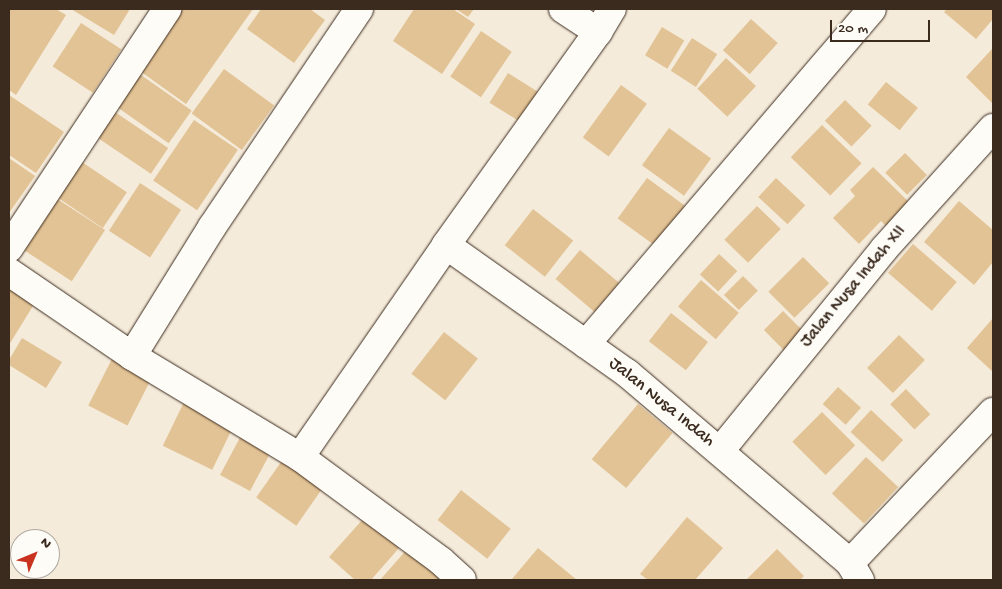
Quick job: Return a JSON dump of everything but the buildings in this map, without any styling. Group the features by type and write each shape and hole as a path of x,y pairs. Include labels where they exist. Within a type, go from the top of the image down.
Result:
{"street":[{"path":"9,248 167,9"},
{"path":"132,356 212,227 360,9"},
{"path":"563,9 598,32"},
{"path":"300,457 446,245 598,32 612,9"},
{"path":"586,344 872,9"},
{"name":"Jalan Nusa Indah XII","path":"720,451 884,249 993,128"},
{"name":"Jalan Nusa Indah","path":"446,245 627,373 720,451 855,572"},
{"path":"9,272 132,356 300,457 441,561 462,580"},
{"path":"855,572 993,412"}]}
